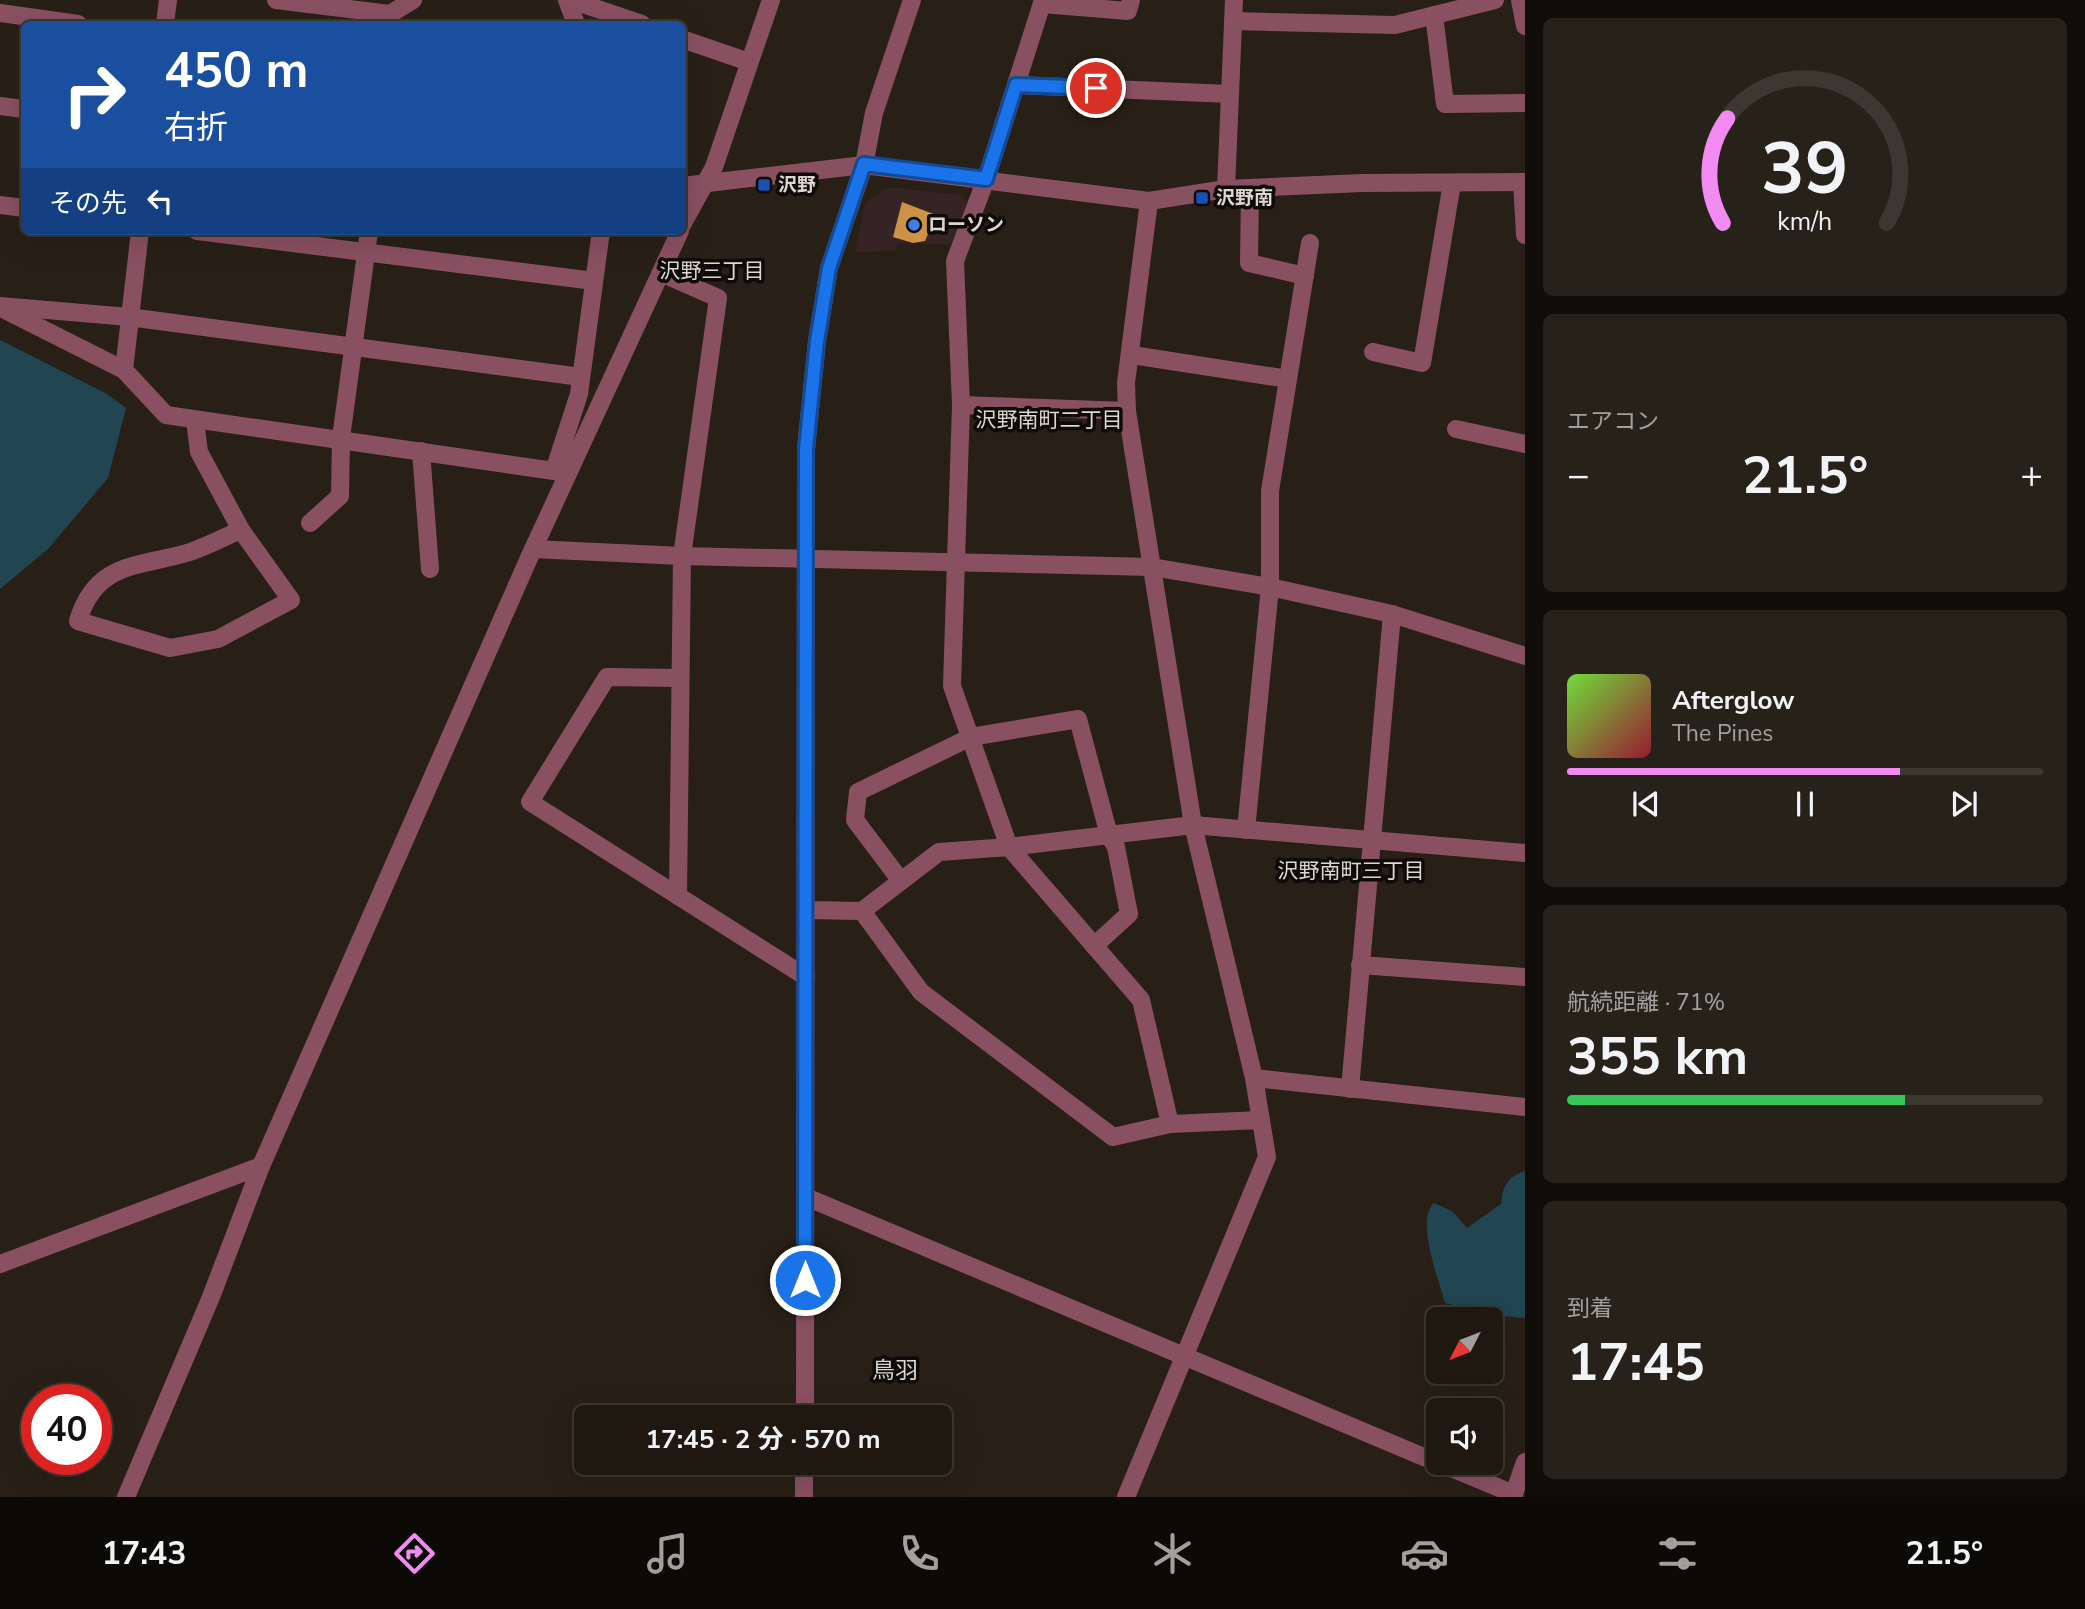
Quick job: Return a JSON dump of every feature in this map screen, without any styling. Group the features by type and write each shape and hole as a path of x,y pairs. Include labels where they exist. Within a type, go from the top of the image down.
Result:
{"street":[{"path":"165,21 168,0"},
{"path":"276,0 391,13 413,0"},
{"path":"569,0 575,21"},
{"path":"569,0 633,21"},
{"path":"686,209 692,186 714,167 771,0"},
{"path":"804,1405 806,449 817,341 829,268 864,164 874,113 912,0"},
{"path":"1131,0 1128,11 1043,2 986,179 955,261 961,405 952,686 1009,847 1141,1000 1170,1124"},
{"path":"1226,189 1234,0"},
{"path":"1233,21 1395,25 1495,0"},
{"path":"1520,0 1525,26"},
{"path":"0,13 57,21"},
{"path":"1434,15 1445,104 1525,103"},
{"path":"686,40 749,62"},
{"path":"1016,85 1230,94"},
{"path":"0,106 21,109"},
{"path":"692,186 864,164 1149,201 1226,189 1523,182 1525,235"},
{"path":"1373,352 1422,363 1452,183"},
{"path":"1250,188 1249,263 1305,276"},
{"path":"1126,1497 1267,1157 1254,1078 1193,825 1127,411 1126,383 1132,355 1149,201"},
{"path":"0,205 21,208"},
{"path":"124,370 139,235"},
{"path":"229,235 594,281"},
{"path":"310,523 340,496 341,438 369,235"},
{"path":"561,472 581,377 600,235"},
{"path":"127,1497 211,1297 261,1166 533,549 561,472 678,235"},
{"path":"1245,830 1270,587 1270,491 1310,243"},
{"path":"661,273 718,298 682,556 678,896"},
{"path":"0,307 129,317 581,377"},
{"path":"0,307 124,370 166,415 341,438 561,472"},
{"path":"1132,355 1288,379"},
{"path":"961,405 1127,411"},
{"path":"195,420 199,452 241,530 291,600 218,639 170,648 78,621 84,600 123,566 190,552 241,530"},
{"path":"1457,429 1525,444"},
{"path":"421,451 430,569"},
{"path":"533,549 682,556 1152,567 1270,587 1392,614 1525,656"},
{"path":"1350,1089 1392,614"},
{"path":"680,678 607,677 530,802 806,977"},
{"path":"901,881 855,820 858,792 971,737 1078,719 1109,835 1116,846 1129,914 1094,946"},
{"path":"806,910 862,911 939,852 1009,847 1193,825 1525,853"},
{"path":"862,911 921,992 1113,1137 1170,1124 1261,1120"},
{"path":"1360,965 1525,977"},
{"path":"1254,1078 1525,1107"},
{"path":"0,1264 261,1166"},
{"path":"806,1197 1426,1458"},
{"path":"1467,1475 1513,1495 1525,1462"},
{"path":"804,1475 804,1497"}],"shaded area":[{"path":"889,187 961,195 968,203 951,244 898,243 895,251 855,252 866,202"}],"water":[{"path":"0,340 107,394 126,408 108,478 48,549 0,589"},
{"path":"1525,1171 1525,1318 1503,1316 1503,1307 1460,1307 1445,1303 1430,1251 1427,1222 1429,1211 1434,1203 1452,1211 1467,1228 1501,1204 1507,1183"}],"building":[{"path":"902,202 936,215 925,241 913,243 893,237"}],"place":[{"name":"沢野","path":"764,185"},
{"name":"沢野南","path":"1202,198"},
{"name":"ローソン","path":"914,225"}],"district":[{"name":"沢野三丁目","path":"712,271"},
{"name":"沢野南町二丁目","path":"1049,420"},
{"name":"沢野南町三丁目","path":"1351,871"},
{"name":"鳥羽","path":"895,1370"}],"route":[{"path":"805,1280 806,449 817,341 829,268 864,164 986,179 1016,85 1096,88"}]}
